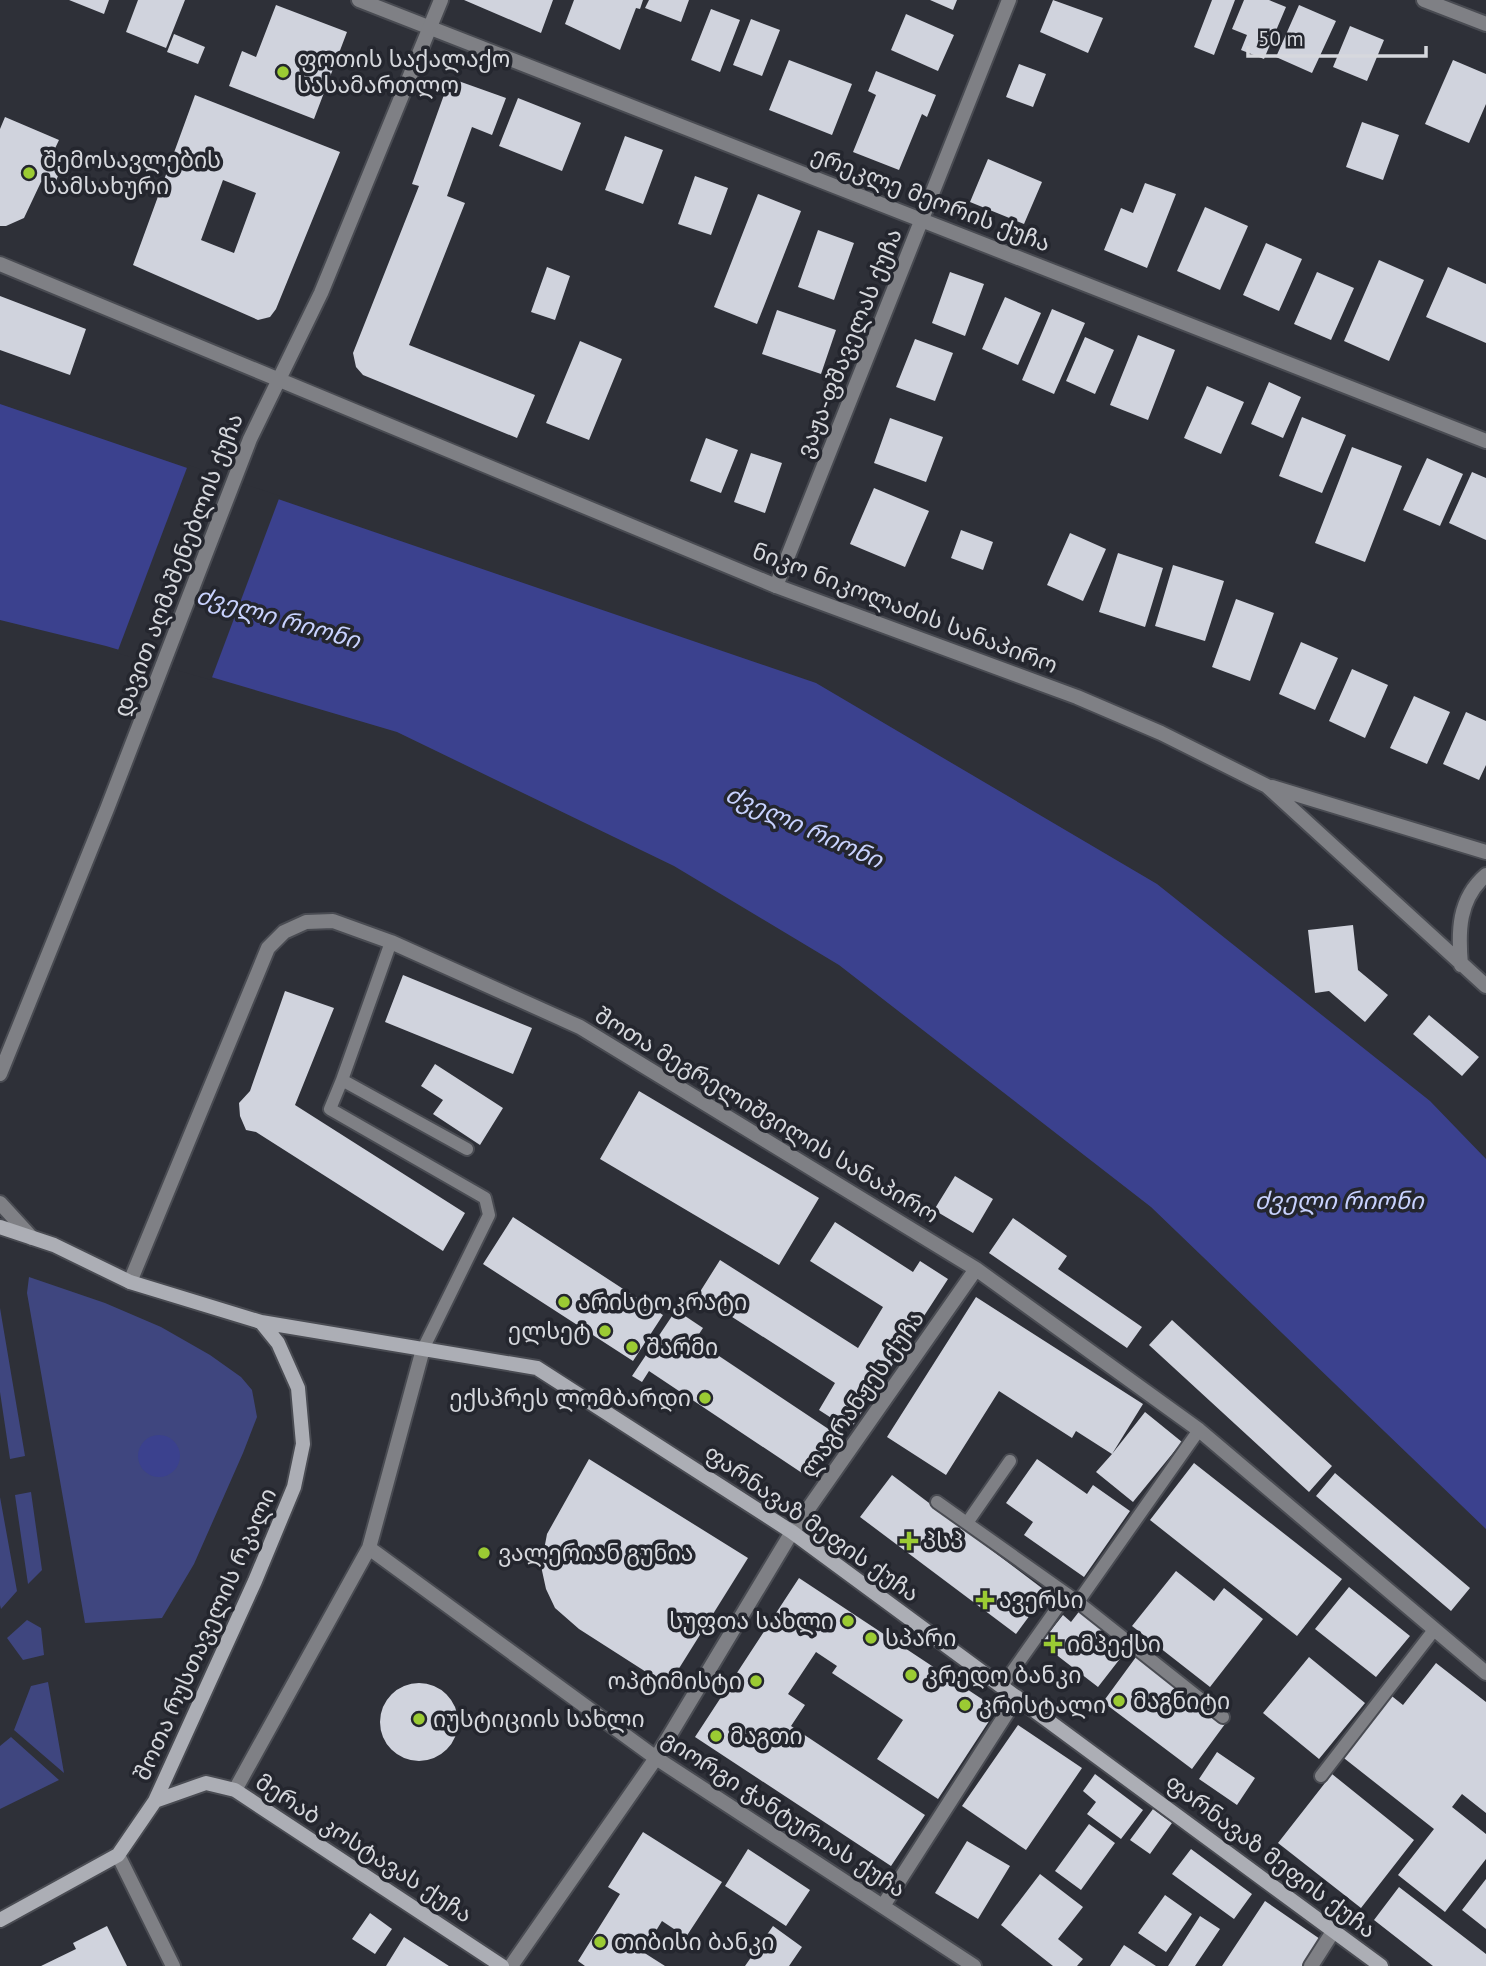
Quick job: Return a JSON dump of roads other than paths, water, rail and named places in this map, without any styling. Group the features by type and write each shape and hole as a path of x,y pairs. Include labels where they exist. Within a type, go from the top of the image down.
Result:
{"main road":[{"path":"0,1227 54,1245 130,1282 261,1322"},
{"name":"ფარნავაზ მეფის ქუჩა","path":"261,1322 537,1368 792,1532 1381,1966"},
{"name":"შოთა რუსთაველის რკალი","path":"0,1920 118,1855 155,1801 294,1487 303,1444 299,1388 284,1353 261,1322"},
{"name":"მერაბ კოსტავას ქუჩა","path":"155,1801 206,1783 235,1790 502,1966"}],"street":[{"name":"ერეკლე მეორის ქუჩა","path":"359,0 1486,441"},
{"name":"დავით აღმაშენებლის ქუჩა","path":"0,1074 107,809 250,439 321,293 441,0"},
{"name":"ვაჟა-ფშაველას ქუჩა","path":"776,586 1009,0"},
{"path":"1424,0 1486,24"},
{"name":"ნიკო ნიკოლაძის სანაპირო","path":"0,264 776,586 1077,697 1161,733 1267,786 1486,986"},
{"path":"1267,786 1486,852"},
{"path":"1461,965 1458,927 1467,900 1486,875"},
{"name":"შოთა მეგრელიშვილის სანაპირო","path":"130,1282 268,948 284,932 306,922 333,921 391,942 580,1027 976,1269 1199,1430 1486,1673"},
{"path":"0,1203 33,1239"},
{"name":"ლაგრანჟეს ქუჩა","path":"511,1966 656,1758 792,1532 976,1269"},
{"path":"235,1790 369,1548 423,1349"},
{"name":"გიორგი ჭანტურიას ქუჩა","path":"369,1548 656,1758 974,1966"},
{"path":"883,1906 1017,1698"},
{"path":"118,1855 173,1966"},
{"path":"1311,1966 1334,1930"}],"lane":[{"path":"391,942 330,1109 485,1198 489,1215 423,1349"},
{"path":"342,1080 467,1149"},
{"path":"1002,1686 1199,1430"},
{"path":"967,1523 1010,1461"},
{"path":"937,1502 1072,1598 1223,1717"},
{"path":"1321,1776 1434,1630"}],"water":[{"name":"ძველი რიონი","path":"0,404 816,683 1157,884 1430,1101 1486,1159 1486,1529 1151,1207 839,965 674,866 397,732 106,646 0,620"},
{"path":"159,1435 174,1441 180,1456 174,1471 159,1477 144,1471 138,1456 144,1441"}],"place":[{"name":"ფოთის საქალაქო სასამართლო","path":"283,72"},
{"name":"შემოსავლების სამსახური","path":"29,173"},
{"name":"არისტოკრატი","path":"564,1302"},
{"name":"ელსეტ","path":"605,1331"},
{"name":"შარმი","path":"632,1347"},
{"name":"ექსპრეს ლომბარდი","path":"705,1398"},
{"name":"პსპ","path":"909,1541"},
{"name":"ვალერიან გუნია","path":"484,1553"},
{"name":"ავერსი","path":"985,1600"},
{"name":"სუფთა სახლი","path":"848,1621"},
{"name":"სპარი","path":"871,1638"},
{"name":"იმპექსი","path":"1053,1644"},
{"name":"კრედო ბანკი","path":"911,1675"},
{"name":"ოპტიმისტი","path":"756,1681"},
{"name":"მაგნიტი","path":"1119,1701"},
{"name":"კრისტალი","path":"965,1705"},
{"name":"იუსტიციის სახლი","path":"419,1719"},
{"name":"მაგთი","path":"716,1736"},
{"name":"თიბისი ბანკი","path":"600,1942"}]}
